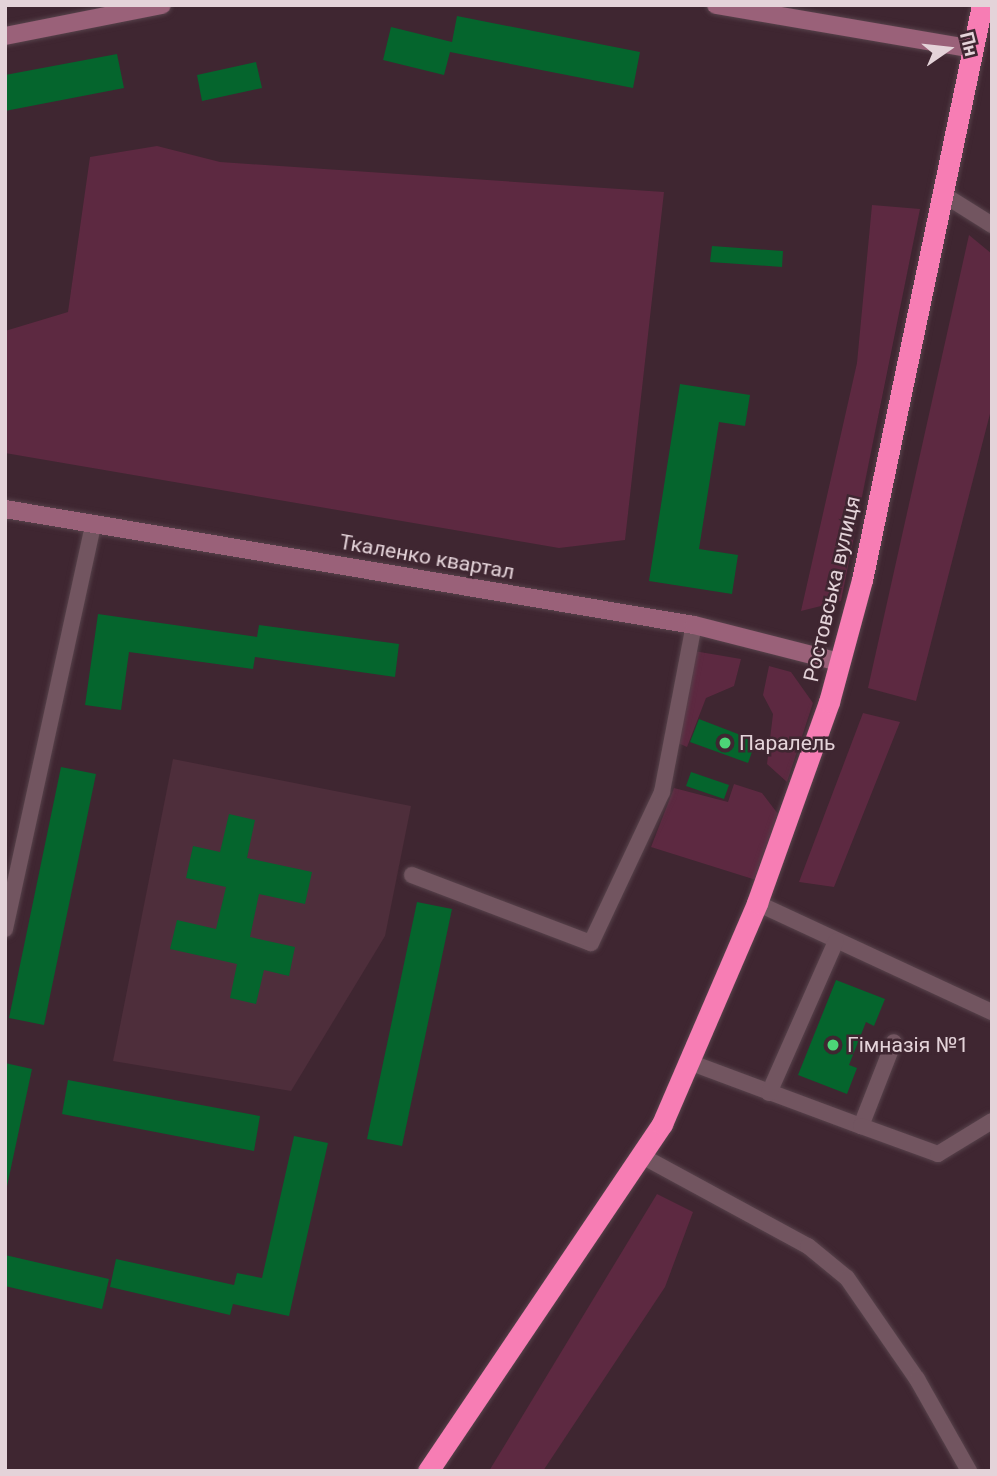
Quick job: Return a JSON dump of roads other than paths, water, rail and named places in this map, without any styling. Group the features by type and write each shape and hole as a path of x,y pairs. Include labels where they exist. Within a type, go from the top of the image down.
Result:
{"highway":[{"name":"Ростовська вулиця","path":"428,1471 642,1156 689,1062 757,903 839,662 982,5"}],"street":[{"path":"5,36 162,5"},
{"path":"716,5 974,49"},
{"path":"941,193 992,225"},
{"name":"Ткаленко квартал","path":"5,509 694,625 839,662"},
{"path":"5,929 93,524"},
{"path":"412,875 591,943 662,792 694,625"},
{"path":"757,903 992,1012"},
{"path":"769,1093 836,941"},
{"path":"861,1126 894,1042"},
{"path":"689,1062 938,1154 992,1121"},
{"path":"642,1156 808,1246 847,1278 917,1379 969,1471"}],"place":[{"name":"Паралель","path":"725,743"},
{"name":"Гімназія №1","path":"833,1045"}]}
